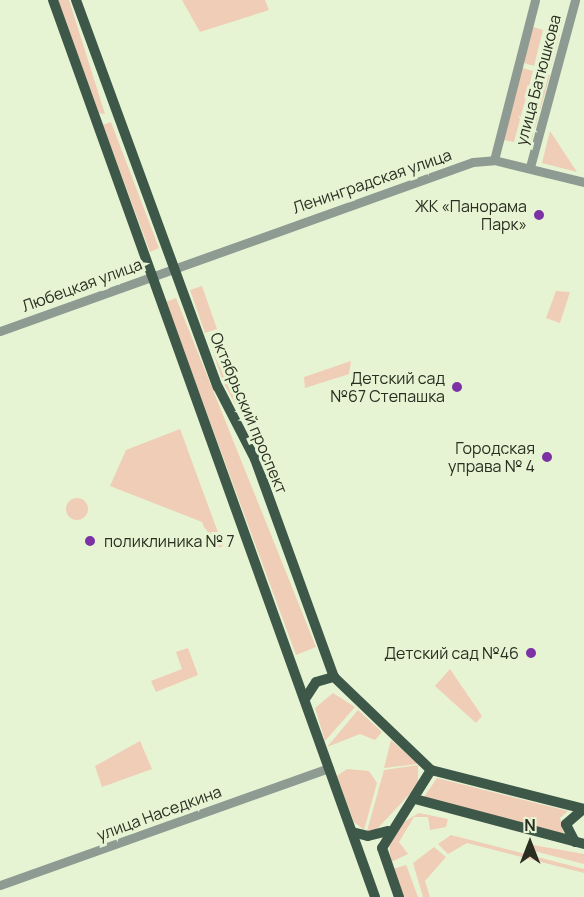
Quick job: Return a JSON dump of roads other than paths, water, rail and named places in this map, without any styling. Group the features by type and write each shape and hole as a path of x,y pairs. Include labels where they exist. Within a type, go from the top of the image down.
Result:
{"main road":[{"path":"53,0 375,897"},
{"name":"Октябрьский проспект","path":"76,0 115,112 218,387 255,459 334,677 431,770"},
{"path":"95,118 110,118 115,112"},
{"path":"304,699 316,682 334,677"},
{"path":"399,897 382,848 388,831 415,799 431,770 584,809"},
{"path":"415,799 579,843"},
{"path":"579,843 566,824 584,809"},
{"path":"352,832 368,836 388,831"}],"street":[{"name":"улица Батюшкова","path":"494,160 534,0"},
{"name":"улица Батюшкова","path":"530,168 575,0"},
{"name":"Ленинградская улица","path":"174,268 404,185 494,160 584,182"},
{"name":"Любецкая улица","path":"0,331 174,268"},
{"name":"улица Наседкина","path":"0,885 329,768"}],"place":[{"name":"ЖК «Панорама Парк»","path":"539,215"},
{"name":"Детский сад №67 Степашка","path":"457,387"},
{"name":"Городская управа № 4","path":"547,457"},
{"name":"поликлиника № 7","path":"90,541"},
{"name":"Детский сад №46","path":"531,653"}]}
